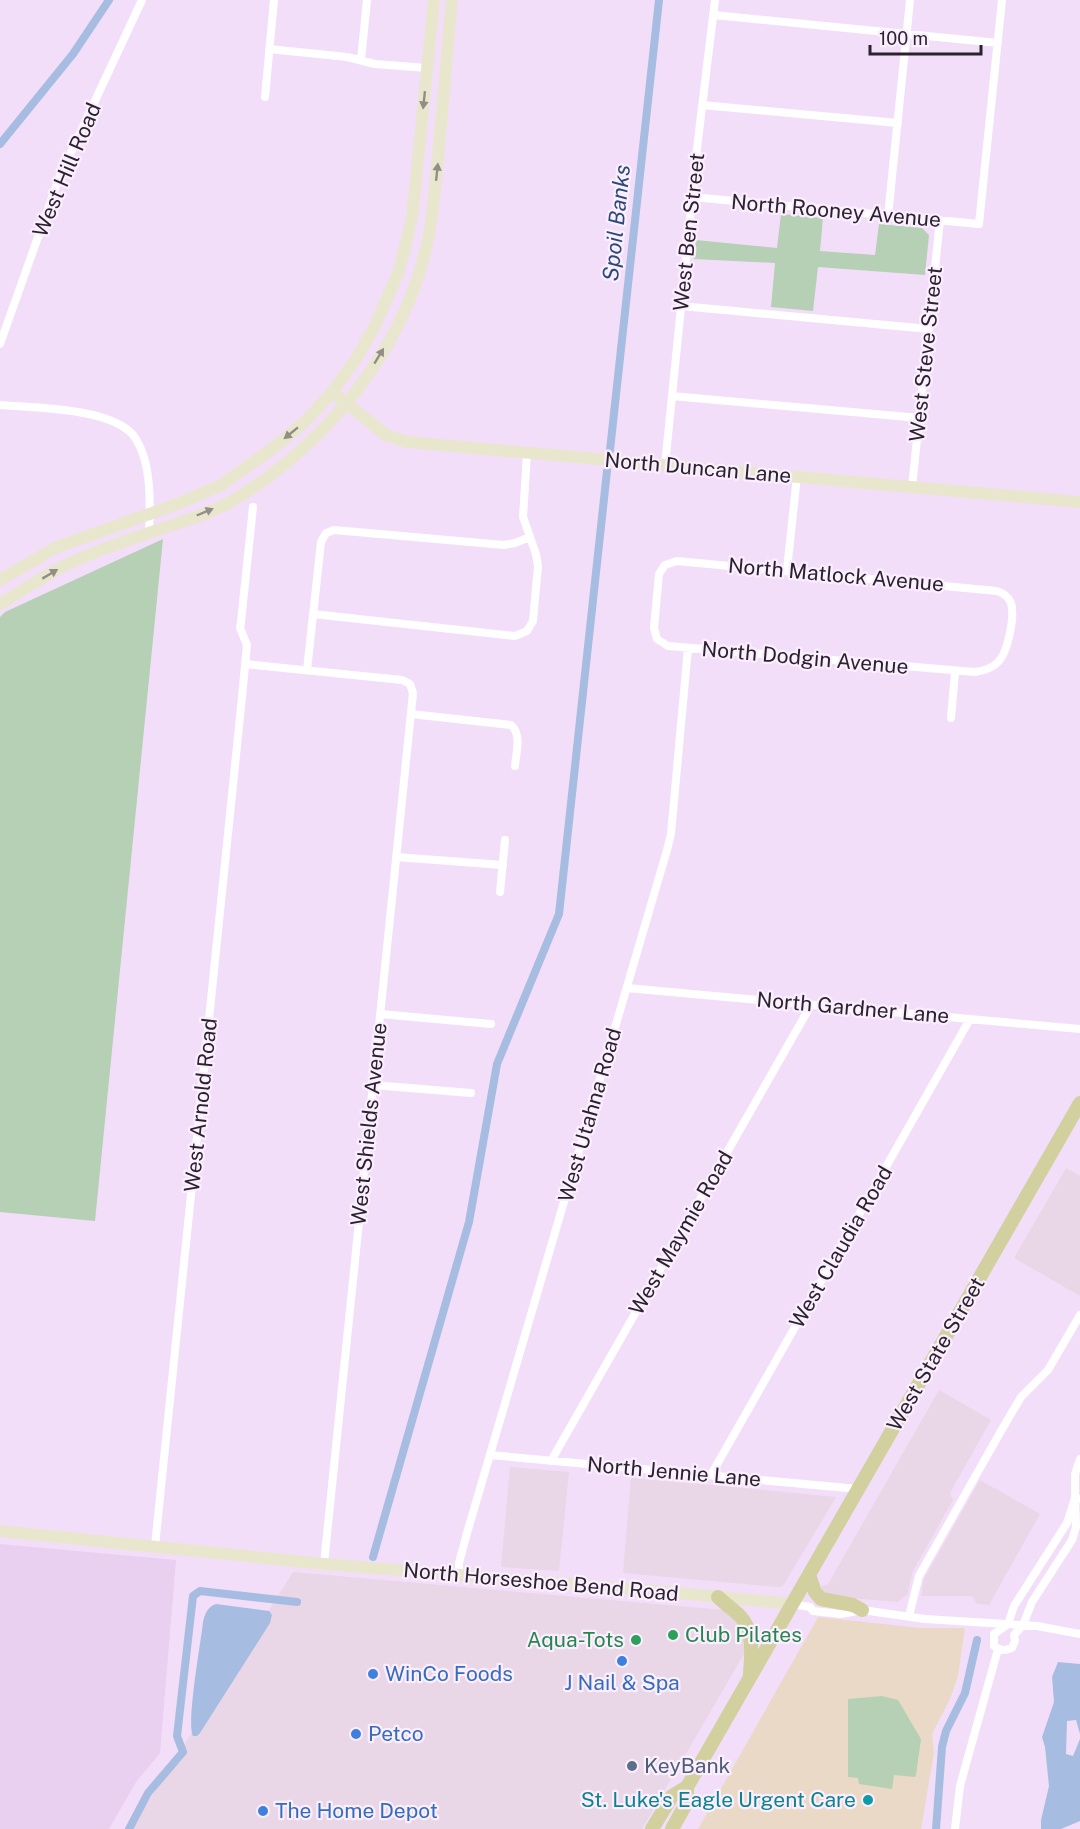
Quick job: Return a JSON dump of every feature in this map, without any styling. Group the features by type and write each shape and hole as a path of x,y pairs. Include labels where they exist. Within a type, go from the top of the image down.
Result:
{"main road":[{"name":"West State Street","path":"683,1790 750,1679 1080,1103"},
{"path":"808,1575 815,1592 821,1599 853,1605 862,1610"},
{"path":"718,1597 746,1624 751,1643 750,1679"},
{"path":"652,1829 672,1796 683,1790"},
{"path":"664,1829 683,1790"},
{"path":"672,1829 687,1802 683,1790"}],"street":[{"name":"West Hill Road","path":"0,344 59,178 142,0"},
{"path":"265,97 274,0"},
{"path":"361,60 367,0"},
{"path":"0,580 57,547 180,503 221,485 268,452 305,422 332,392 374,328 389,298 407,244 412,218 434,0"},
{"path":"0,604 59,569 230,502 318,436 346,404 390,337 421,267 432,216 452,0"},
{"name":"West Ben Street","path":"665,465 692,197 715,0"},
{"path":"888,216 910,0"},
{"path":"714,15 998,43 1002,0"},
{"name":"North Rooney Avenue","path":"692,197 979,224 998,43"},
{"path":"270,49 347,57 381,65 427,68"},
{"path":"702,105 898,123"},
{"name":"West Steve Street","path":"912,487 940,220"},
{"path":"681,306 929,329"},
{"name":"North Duncan Lane","path":"332,392 386,435 407,442 1080,501"},
{"path":"672,396 920,418"},
{"path":"0,405 91,415 115,422 129,430 143,454 148,480 150,532"},
{"path":"313,614 515,636 527,631 533,621 538,577 536,554 523,517 527,453"},
{"path":"787,570 797,476"},
{"name":"West Arnold Road","path":"155,1546 247,645 240,628 253,507"},
{"path":"245,664 307,670 321,543 326,533 334,530 504,544 515,543 530,537"},
{"name":"North Matlock Avenue","path":"657,639 654,628 659,574 665,565 676,561 997,591 1006,596"},
{"name":"North Dodgin Avenue","path":"657,639 668,646 688,648 955,672 985,670 997,663 1005,654 1012,607 1006,596"},
{"name":"West Utahna Road","path":"459,1576 459,1563 671,834 688,648"},
{"name":"West Shields Avenue","path":"307,670 402,680 410,684 413,693 324,1564"},
{"path":"951,718 955,672"},
{"path":"411,714 507,724 515,728 518,737 516,766"},
{"path":"500,892 505,840"},
{"path":"396,857 503,865"},
{"name":"North Gardner Lane","path":"627,988 1080,1029"},
{"name":"West Maymie Road","path":"551,1461 811,1005"},
{"path":"380,1014 491,1024"},
{"name":"West Claudia Road","path":"711,1475 970,1019"},
{"path":"373,1085 471,1093"},
{"path":"909,1616 919,1576 989,1452 1021,1397 1048,1370 1080,1315"},
{"name":"North Jennie Lane","path":"490,1455 858,1489"},
{"path":"1077,1498 1067,1523 1014,1606 1008,1624 994,1634 994,1646 998,1649 1004,1651 1012,1648 1015,1641 1014,1635 1023,1625 1032,1602 1072,1540 1076,1527 1077,1498 1075,1474 1080,1459"},
{"name":"North Horseshoe Bend Road","path":"0,1531 324,1564 792,1604 810,1606 813,1611 841,1614 862,1610 925,1619 1023,1625 1080,1634"},
{"path":"955,1829 960,1786 998,1649"}],"shaded area":[{"path":"1066,1168 1080,1176 1080,1296 1014,1258"},
{"path":"939,1390 991,1420 950,1493 953,1500 913,1571 907,1595 897,1602 827,1596 821,1591 822,1586 828,1584"},
{"path":"510,1467 569,1472 559,1571 501,1567"},
{"path":"631,1478 836,1497 783,1586 623,1573"},
{"path":"980,1480 1040,1514 989,1605 977,1604 972,1596 921,1596 924,1579"},
{"path":"0,1544 176,1560 160,1753 136,1782 109,1829 0,1829"},
{"path":"293,1572 724,1610 738,1619 746,1636 744,1654 642,1829 131,1829"},
{"path":"818,1617 921,1628 965,1628 958,1676 950,1699 932,1734 934,1753 921,1829 698,1829"}],"green space":[{"path":"781,214 823,218 820,251 875,255 879,224 922,228 929,235 925,275 818,267 813,311 771,307 775,263 694,259 696,240 777,248"},
{"path":"163,539 95,1221 0,1212 0,617 5,612"},
{"path":"882,1696 898,1700 921,1739 915,1777 894,1775 892,1789 859,1784 858,1778 848,1777 848,1699"}],"water":[{"path":"216,1604 269,1611 272,1615 270,1623 200,1733 193,1736 191,1716 203,1622 208,1609"},
{"path":"1058,1662 1080,1664 1080,1734 1076,1720 1067,1721 1066,1754 1073,1756 1080,1739 1080,1821 1061,1829 1041,1829 1049,1786 1042,1737 1054,1702 1052,1677"}],"waterway":[{"path":"0,144 73,54 109,0"},
{"name":"Spoil Banks","path":"610,450 659,0"},
{"path":"373,1557 469,1222 497,1064 559,914 607,471"},
{"path":"129,1829 148,1793 183,1752 177,1736 193,1596 200,1591 297,1602"},
{"path":"936,1829 942,1747 946,1731 965,1693 977,1640"}],"place":[{"name":"Club Pilates","path":"673,1635"},
{"name":"Aqua-Tots","path":"636,1640"},
{"name":"J Nail & Spa","path":"622,1661"},
{"name":"WinCo Foods","path":"373,1674"},
{"name":"Petco","path":"356,1734"},
{"name":"KeyBank","path":"632,1766"},
{"name":"St. Luke's Eagle Urgent Care","path":"868,1800"},
{"name":"The Home Depot","path":"263,1811"}]}
